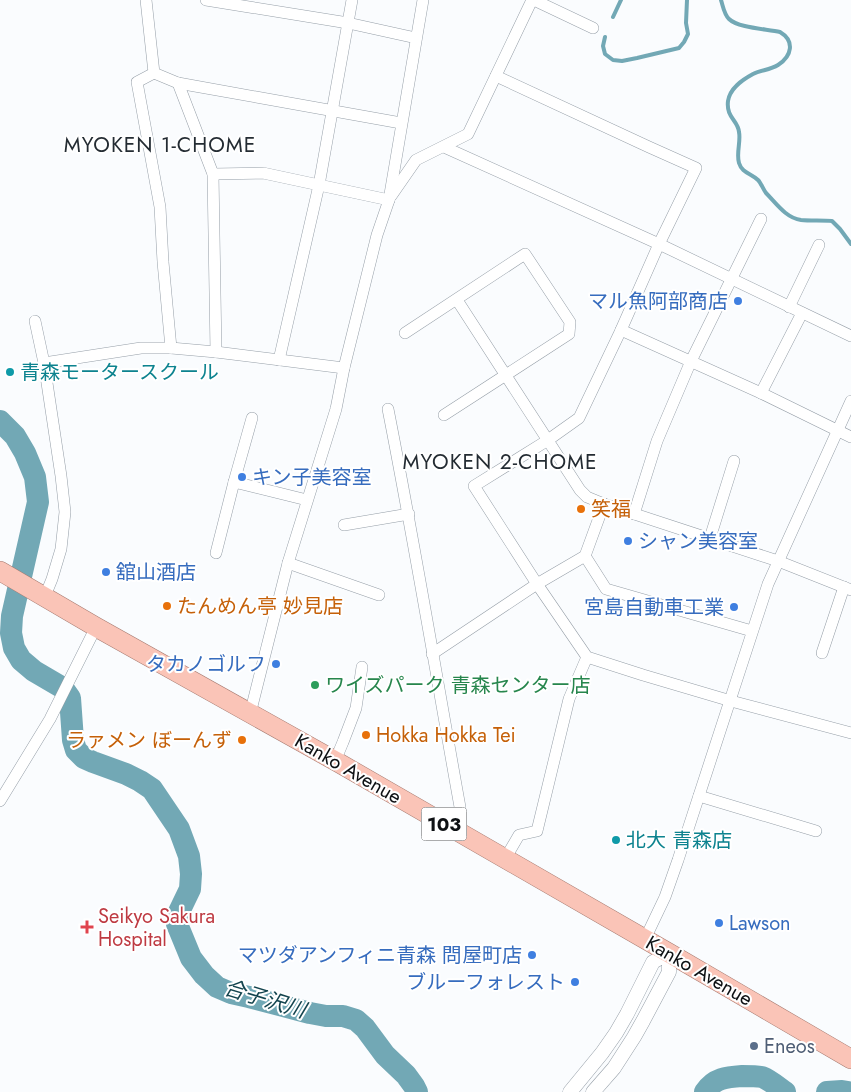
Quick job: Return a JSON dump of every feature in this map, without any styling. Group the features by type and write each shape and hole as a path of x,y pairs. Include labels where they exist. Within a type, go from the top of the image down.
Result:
{"highway":[{"name":"Kanko Avenue","path":"0,571 461,833 851,1059"}],"street":[{"path":"146,0 154,73"},
{"path":"206,0 348,23 416,38"},
{"path":"279,360 319,185 352,0"},
{"path":"250,714 288,563 336,408 377,235 389,200 423,0"},
{"path":"389,200 416,160 468,134 533,0 592,28"},
{"path":"154,73 178,83 401,123"},
{"path":"154,73 137,82 160,207 162,262 171,348"},
{"path":"496,76 696,168 579,418 548,440 474,486 587,657 730,701 851,733"},
{"path":"178,83 213,174 216,352"},
{"path":"444,146 659,244 851,336"},
{"path":"213,174 263,173 389,200"},
{"path":"634,514 657,441 691,361 760,219"},
{"path":"789,307 819,245"},
{"path":"405,333 525,254 570,322 570,334 444,415"},
{"path":"457,300 580,490 587,497 778,561 849,589 822,653"},
{"path":"761,393 802,313"},
{"path":"35,320 44,363 65,512 61,548 52,579 41,594"},
{"path":"621,330 761,393 851,437"},
{"path":"44,363 141,348 171,348 344,368"},
{"path":"645,939 665,897 768,584 851,401"},
{"path":"388,409 409,514 460,807 461,833"},
{"path":"216,553 252,418"},
{"path":"710,538 734,461"},
{"path":"234,482 307,500"},
{"path":"432,654 537,584 585,556 604,504"},
{"path":"344,525 409,514"},
{"path":"585,556 606,589 752,632"},
{"path":"288,563 379,595"},
{"path":"0,801 50,719 96,627"},
{"path":"506,859 519,835 538,831 569,699 587,657"},
{"path":"335,761 356,708 362,667"},
{"path":"699,796 816,831"},
{"path":"570,1092 616,1033 653,962 669,953 669,972 644,1021 614,1068 593,1092"}],"waterway":[{"path":"613,17 621,0"},
{"path":"605,37 603,46 605,54 613,60 622,61 679,48 688,34 686,23 687,0"},
{"path":"721,0 726,15 733,22 780,32 790,44 789,53 783,61 775,67 745,79 734,88 729,96 728,107 730,115 737,124 739,132 738,155 740,166 758,180 766,193 786,213 801,220 832,221 851,244"},
{"name":"合子沢川","path":"0,421 15,436 25,453 35,477 38,502 12,616 11,633 14,648 21,660 34,671 63,688 70,698 73,740 76,750 84,758 126,774 152,789 179,829 189,856 191,874 190,889 177,916 177,924 191,958 204,975 217,987 231,993 310,1013 326,1016 343,1016 356,1020 365,1028 385,1055 406,1075 417,1092"},
{"name":"合子沢川","path":"705,1092 717,1081 742,1076 762,1077 785,1092"},
{"name":"合子沢川","path":"827,1092 848,1092"}],"place":[{"name":"マル魚阿部商店","path":"738,301"},
{"name":"青森モータースクール","path":"10,372"},
{"name":"キン子美容室","path":"242,477"},
{"name":"笑福","path":"581,509"},
{"name":"シャン美容室","path":"628,541"},
{"name":"舘山酒店","path":"106,572"},
{"name":"たんめん亭 妙見店","path":"167,606"},
{"name":"宮島自動車工業","path":"734,607"},
{"name":"タカノゴルフ","path":"276,664"},
{"name":"ワイズパーク 青森センター店","path":"315,685"},
{"name":"Hokka Hokka Tei","path":"366,735"},
{"name":"ラァメン ぼーんず","path":"242,740"},
{"name":"北大 青森店","path":"616,840"},
{"name":"Lawson","path":"719,923"},
{"name":"Seikyo Sakura Hospital","path":"87,927"},
{"name":"マツダアンフィニ青森 問屋町店","path":"532,955"},
{"name":"ブルーフォレスト","path":"575,982"},
{"name":"Eneos","path":"754,1046"}],"district":[{"name":"MYOKEN 1-CHOME","path":"160,145"},
{"name":"MYOKEN 2-CHOME","path":"500,462"}]}
